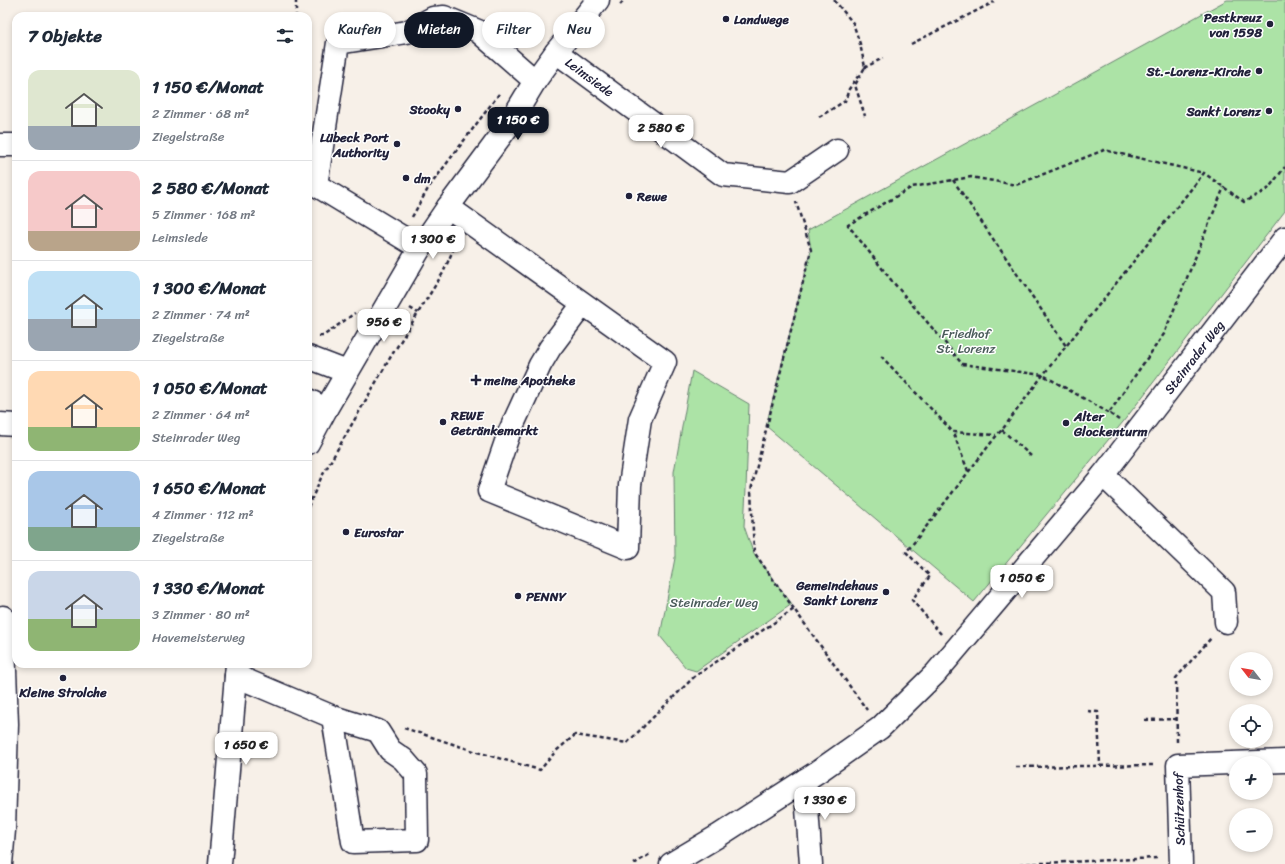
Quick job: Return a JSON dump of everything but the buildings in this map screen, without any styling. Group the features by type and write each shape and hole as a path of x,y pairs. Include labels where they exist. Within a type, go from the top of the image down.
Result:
{"street":[{"path":"312,426 317,405 347,372 420,248 448,207 506,129 535,81 556,52 598,0"},
{"path":"420,248 316,185 338,43 407,32 434,18 444,17 478,30 535,81"},
{"name":"Leimsiede","path":"556,52 723,175 790,182"},
{"path":"0,145 12,145"},
{"path":"790,182 837,150"},
{"path":"448,207 665,362 640,419 630,485 628,548 489,491 509,432 540,364 583,304"},
{"name":"Steinrader Weg","path":"662,858 718,836 805,780 880,728 935,674 1103,475 1285,238"},
{"path":"312,359 347,372"},
{"path":"0,424 12,425"},
{"path":"1103,475 1224,592 1226,622"},
{"path":"1,864 7,724 6,617"},
{"path":"220,864 237,670 333,717 378,732 390,750 403,759 416,774 417,840 353,842 333,717"},
{"name":"Schützenhof","path":"1181,860 1178,765 1285,761"},
{"path":"805,780 811,864"}],"path":[{"path":"296,0 296,12"},
{"path":"620,6 624,0"},
{"path":"834,0 853,23 860,44 864,67 855,85 865,116"},
{"path":"911,44 994,2"},
{"path":"819,117 845,101 849,89 864,67 883,58"},
{"path":"1119,420 1043,375 962,364 892,281 848,225 912,187 971,177 1016,185 1104,150 1204,173 1244,202 1268,188 1285,167"},
{"path":"944,638 912,600 930,576 906,552 996,435 1002,430 1043,375 1204,173"},
{"path":"954,180 1066,346"},
{"path":"790,182 811,250 751,490 754,552 880,728"},
{"path":"1109,413 1164,334 1224,187"},
{"path":"312,498 321,478 390,358 443,273 466,220"},
{"path":"881,356 952,432 968,471"},
{"path":"1002,430 1031,456"},
{"path":"952,432 996,435"},
{"path":"435,738 540,770 556,750 575,735 627,743 694,677 794,609"},
{"path":"1016,767 1178,765 1176,678 1226,622"},
{"path":"1088,711 1098,712 1100,766"},
{"path":"1145,720 1177,719"},
{"path":"634,864 662,858"},
{"path":"1020,864 1181,860"}],"green space":[{"name":"Friedhof St. Lorenz","path":"1227,0 1285,0 1285,211 1123,422 974,602 766,426 811,250 808,230"},
{"path":"692,371 749,404 744,526 753,552 792,604 696,671 686,668 660,636 675,558 674,472"}],"place":[{"name":"Landwege","path":"726,19"},
{"name":"Pestkreuz von 1598","path":"1270,24"},
{"name":"St.-Lorenz-Kirche","path":"1259,71"},
{"name":"Stooky","path":"458,109"},
{"name":"Sankt Lorenz","path":"1269,111"},
{"name":"Lübeck Port Authority","path":"397,144"},
{"name":"dm","path":"406,178"},
{"name":"Rewe","path":"629,196"},
{"name":"meine Apotheke","path":"476,380"},
{"name":"REWE Getränkemarkt","path":"443,422"},
{"name":"Alter Glockenturm","path":"1066,423"},
{"name":"Eurostar","path":"346,532"},
{"name":"Gemeindehaus Sankt Lorenz","path":"886,592"},
{"name":"PENNY","path":"518,596"},
{"name":"Kleine Strolche","path":"63,678"}]}
